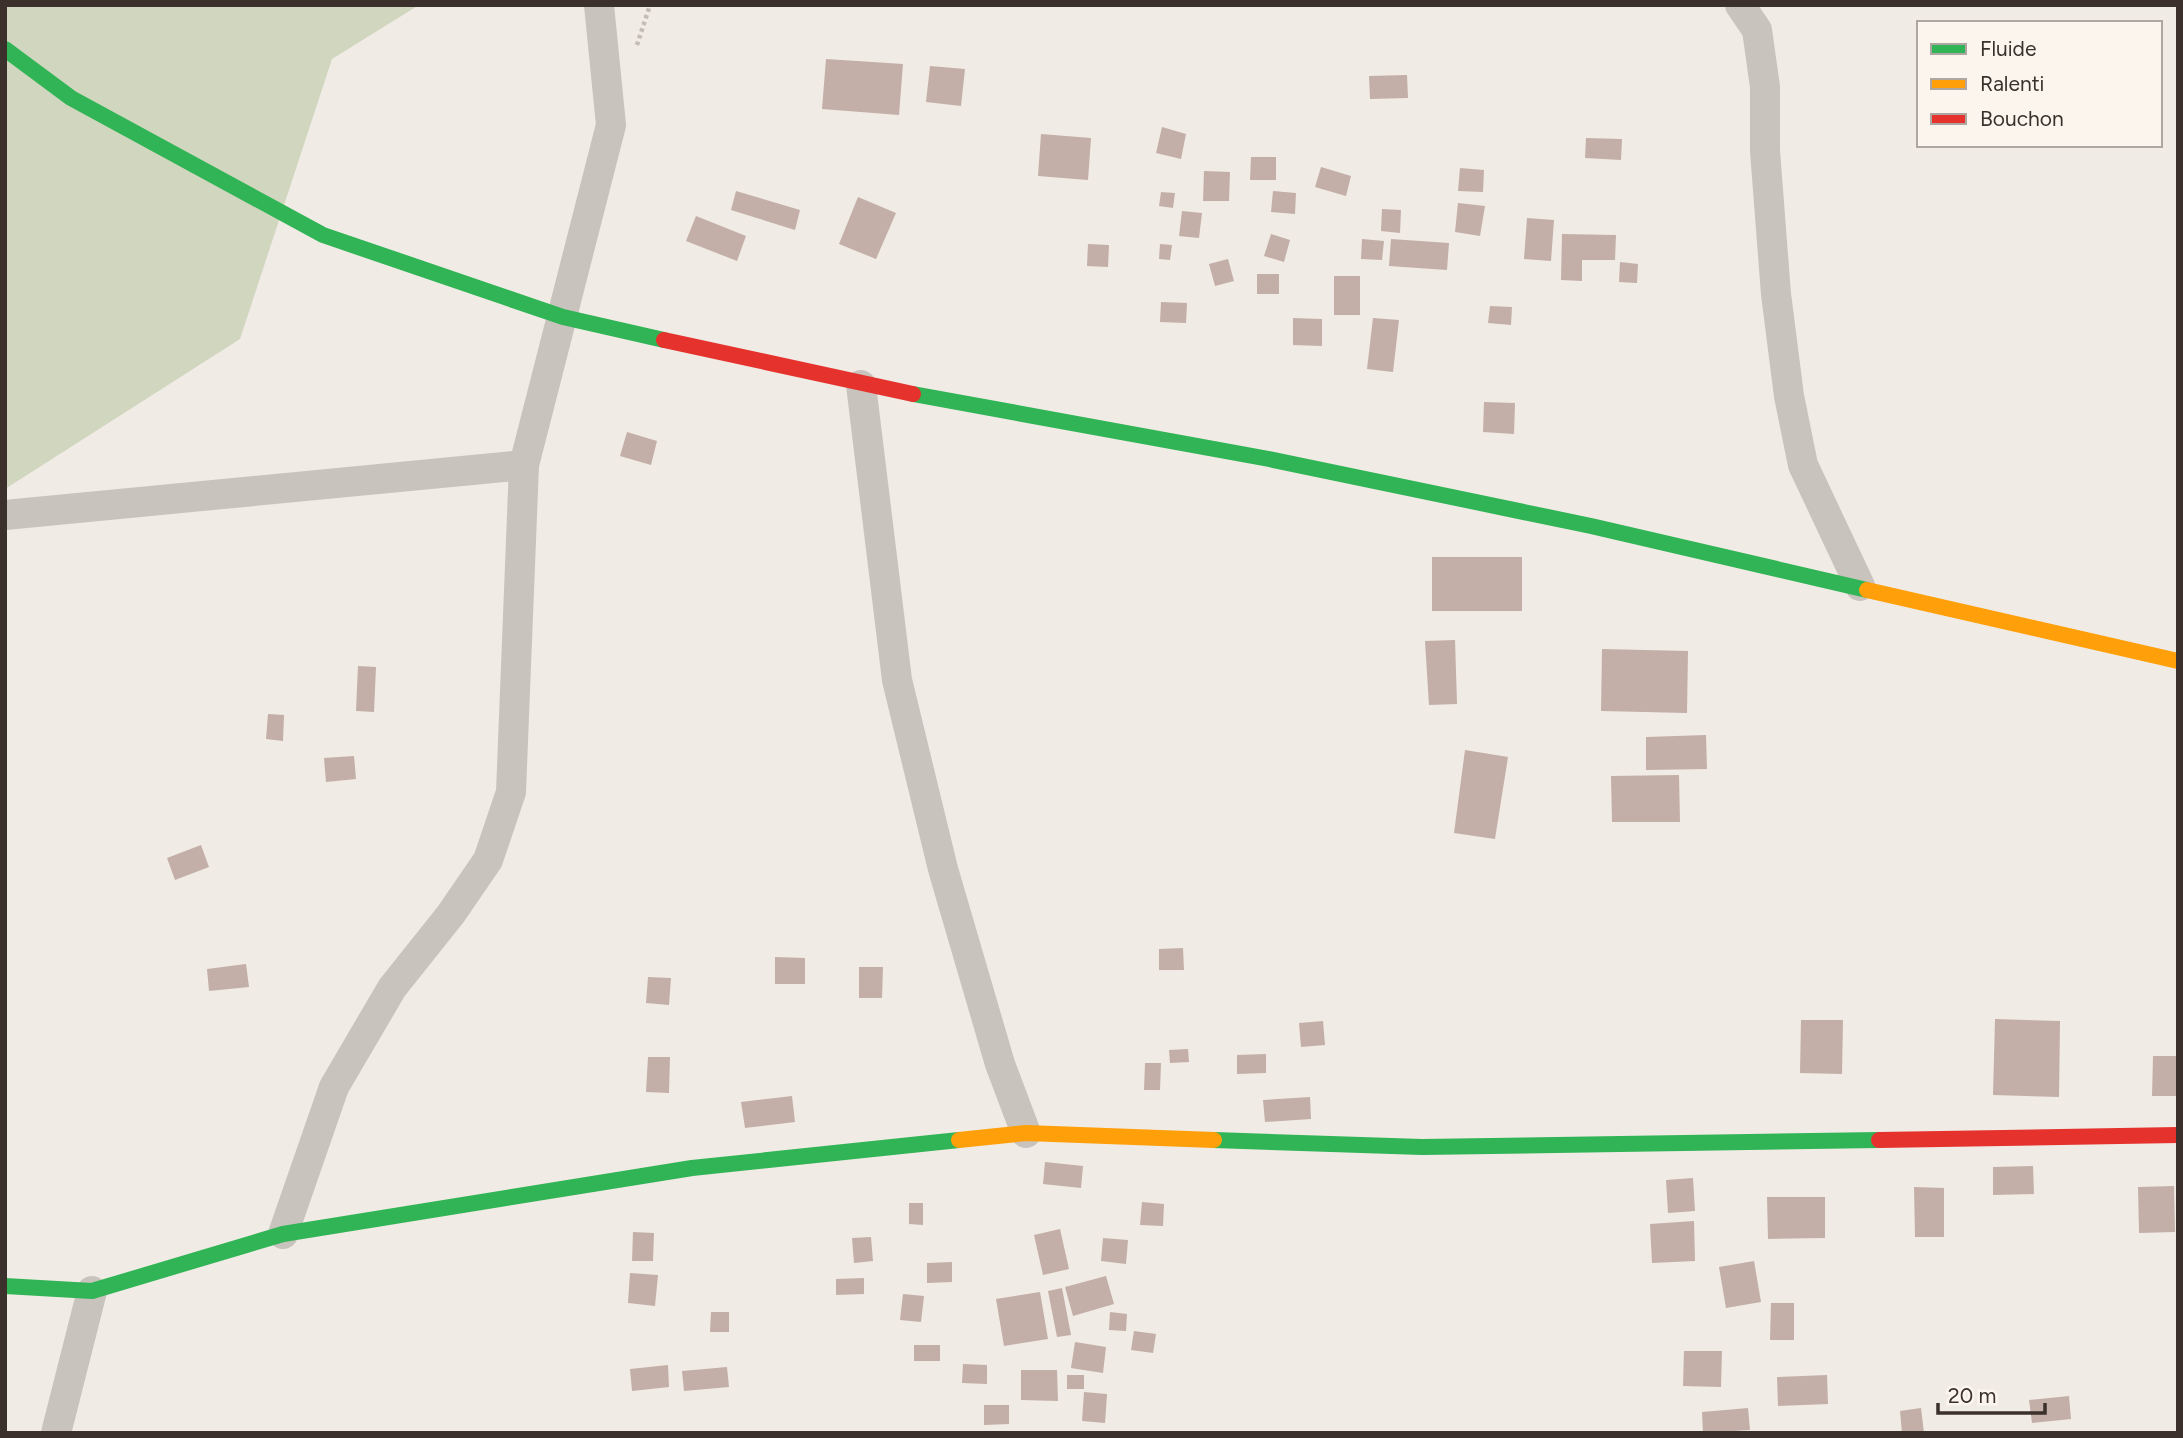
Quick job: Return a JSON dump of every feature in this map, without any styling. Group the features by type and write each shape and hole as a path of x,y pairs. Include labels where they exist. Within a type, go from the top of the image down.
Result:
{"street":[{"path":"283,1234 334,1087 392,988 452,915 488,860 511,792 524,466 611,125 599,5"},
{"path":"1740,5 1757,30 1765,87 1765,152 1776,293 1789,396 1803,466 1860,586"},
{"path":"5,49 71,98 323,235 563,317 861,385 1269,459 1860,586 2178,661"},
{"path":"861,385 897,680 943,869 1000,1064 1026,1133"},
{"path":"5,515 524,466"},
{"path":"5,1286 92,1291 283,1234 692,1167 1026,1133 1422,1147 2178,1135"},
{"path":"56,1433 92,1291"}],"green space":[{"path":"5,5 419,5 332,59 240,339 5,489"}],"building":[{"path":"826,59 903,64 899,115 822,109"},
{"path":"930,66 965,69 961,106 926,102"},
{"path":"1407,75 1408,98 1370,99 1369,76"},
{"path":"1162,127 1186,134 1181,159 1156,153"},
{"path":"1041,134 1091,138 1088,180 1038,176"},
{"path":"1586,138 1622,139 1621,160 1585,158"},
{"path":"1251,157 1276,157 1276,180 1250,180"},
{"path":"1321,167 1351,176 1346,196 1315,187"},
{"path":"1460,168 1484,170 1483,192 1458,191"},
{"path":"1204,171 1230,172 1229,201 1203,201"},
{"path":"736,191 800,210 795,230 731,210"},
{"path":"1273,191 1296,193 1295,214 1271,212"},
{"path":"1161,192 1175,193 1173,208 1159,206"},
{"path":"858,197 896,213 876,259 839,244"},
{"path":"1458,203 1485,206 1480,236 1455,232"},
{"path":"1382,209 1401,210 1400,233 1381,231"},
{"path":"1182,211 1202,213 1199,238 1179,236"},
{"path":"696,216 746,236 737,261 686,241"},
{"path":"1527,218 1554,220 1551,261 1524,259"},
{"path":"1271,234 1290,240 1284,262 1264,256"},
{"path":"1562,234 1616,235 1615,260 1582,260 1582,281 1561,280"},
{"path":"1362,239 1384,241 1382,260 1361,259"},
{"path":"1391,239 1449,243 1447,270 1389,266"},
{"path":"1088,244 1109,245 1108,267 1087,266"},
{"path":"1160,244 1172,245 1170,260 1159,259"},
{"path":"1228,259 1234,281 1215,286 1209,264"},
{"path":"1620,262 1638,264 1637,283 1619,282"},
{"path":"1257,274 1279,274 1279,294 1257,294"},
{"path":"1334,276 1360,276 1360,315 1334,315"},
{"path":"1161,302 1187,303 1186,323 1160,322"},
{"path":"1490,306 1512,307 1511,325 1488,323"},
{"path":"1293,318 1322,319 1322,346 1293,345"},
{"path":"1373,318 1399,320 1393,372 1367,369"},
{"path":"1484,402 1515,403 1514,434 1483,432"},
{"path":"627,432 657,441 651,465 620,456"},
{"path":"1432,557 1522,557 1522,611 1432,611"},
{"path":"1455,640 1457,704 1429,705 1425,641"},
{"path":"1602,649 1688,651 1687,713 1601,711"},
{"path":"358,666 376,667 374,712 356,711"},
{"path":"268,714 284,715 283,741 266,739"},
{"path":"1706,735 1707,769 1646,770 1646,737"},
{"path":"1465,750 1508,757 1495,839 1454,833"},
{"path":"354,756 356,779 326,782 324,758"},
{"path":"1679,775 1680,822 1612,822 1611,776"},
{"path":"201,845 209,867 175,880 167,858"},
{"path":"1183,948 1184,970 1159,970 1159,949"},
{"path":"775,957 805,958 805,984 775,984"},
{"path":"246,964 249,987 209,991 207,969"},
{"path":"859,967 883,967 882,998 859,998"},
{"path":"648,977 671,978 669,1005 646,1003"},
{"path":"1995,1019 2060,1021 2059,1097 1993,1095"},
{"path":"1801,1020 1843,1020 1842,1074 1800,1073"},
{"path":"1323,1021 1325,1045 1301,1047 1299,1023"},
{"path":"1188,1049 1189,1062 1170,1063 1169,1050"},
{"path":"1266,1054 1266,1073 1237,1074 1237,1055"},
{"path":"2153,1056 2178,1056 2178,1096 2152,1096"},
{"path":"648,1057 670,1057 669,1093 646,1092"},
{"path":"1145,1063 1161,1063 1160,1090 1144,1090"},
{"path":"792,1096 795,1122 745,1128 741,1102"},
{"path":"1310,1097 1311,1119 1265,1122 1263,1100"},
{"path":"1045,1162 1083,1166 1081,1188 1043,1184"},
{"path":"2033,1166 2034,1194 1993,1195 1993,1167"},
{"path":"1693,1178 1695,1211 1668,1213 1666,1180"},
{"path":"2174,1186 2175,1232 2139,1233 2138,1187"},
{"path":"1914,1187 1944,1188 1944,1237 1915,1237"},
{"path":"1767,1197 1825,1197 1825,1238 1768,1239"},
{"path":"1142,1202 1164,1204 1163,1226 1140,1225"},
{"path":"909,1203 923,1203 923,1225 909,1224"},
{"path":"1694,1221 1695,1261 1652,1263 1650,1224"},
{"path":"1060,1229 1069,1269 1043,1275 1034,1235"},
{"path":"633,1232 654,1233 653,1261 632,1261"},
{"path":"871,1237 873,1261 854,1263 852,1238"},
{"path":"1103,1238 1128,1240 1126,1264 1101,1261"},
{"path":"1754,1261 1761,1302 1726,1308 1719,1267"},
{"path":"952,1262 952,1282 927,1283 927,1263"},
{"path":"630,1273 658,1275 655,1306 628,1303"},
{"path":"1106,1276 1114,1304 1073,1316 1065,1287"},
{"path":"864,1278 864,1294 836,1295 836,1279"},
{"path":"1062,1288 1071,1335 1057,1337 1048,1291"},
{"path":"1040,1292 1048,1339 1004,1346 996,1299"},
{"path":"903,1294 924,1296 921,1322 900,1320"},
{"path":"1771,1303 1794,1303 1794,1340 1770,1340"},
{"path":"711,1312 729,1312 729,1332 710,1332"},
{"path":"1110,1312 1127,1314 1126,1331 1109,1330"},
{"path":"1134,1331 1156,1334 1153,1353 1131,1350"},
{"path":"1075,1342 1106,1347 1103,1373 1071,1368"},
{"path":"914,1345 940,1345 940,1361 914,1361"},
{"path":"1684,1351 1722,1351 1721,1387 1683,1386"},
{"path":"963,1364 987,1365 987,1384 962,1383"},
{"path":"668,1365 669,1387 632,1391 630,1369"},
{"path":"727,1367 729,1387 684,1391 682,1371"},
{"path":"1021,1370 1057,1370 1058,1401 1021,1400"},
{"path":"1067,1375 1084,1375 1084,1389 1067,1389"},
{"path":"1827,1375 1828,1404 1778,1406 1777,1377"},
{"path":"1084,1392 1107,1394 1105,1423 1082,1421"},
{"path":"2069,1396 2071,1419 2032,1423 2029,1400"},
{"path":"984,1405 1009,1405 1009,1424 984,1425"},
{"path":"1748,1408 1750,1430 1703,1433 1702,1412"},
{"path":"1921,1408 1924,1433 1902,1433 1900,1411"}],"traffic: fast":[{"path":"5,49 71,98 323,235 563,317 664,340"},
{"path":"913,394 1269,459 1591,526 1867,590"},
{"path":"5,1286 92,1291 283,1234 692,1168 959,1140"},
{"path":"1214,1140 1422,1147 1879,1140"}],"traffic: slow":[{"path":"1867,590 2178,661"},
{"path":"959,1140 1026,1133 1214,1140"}],"traffic: jam":[{"path":"664,340 913,394"},
{"path":"1879,1140 2178,1135"}]}
